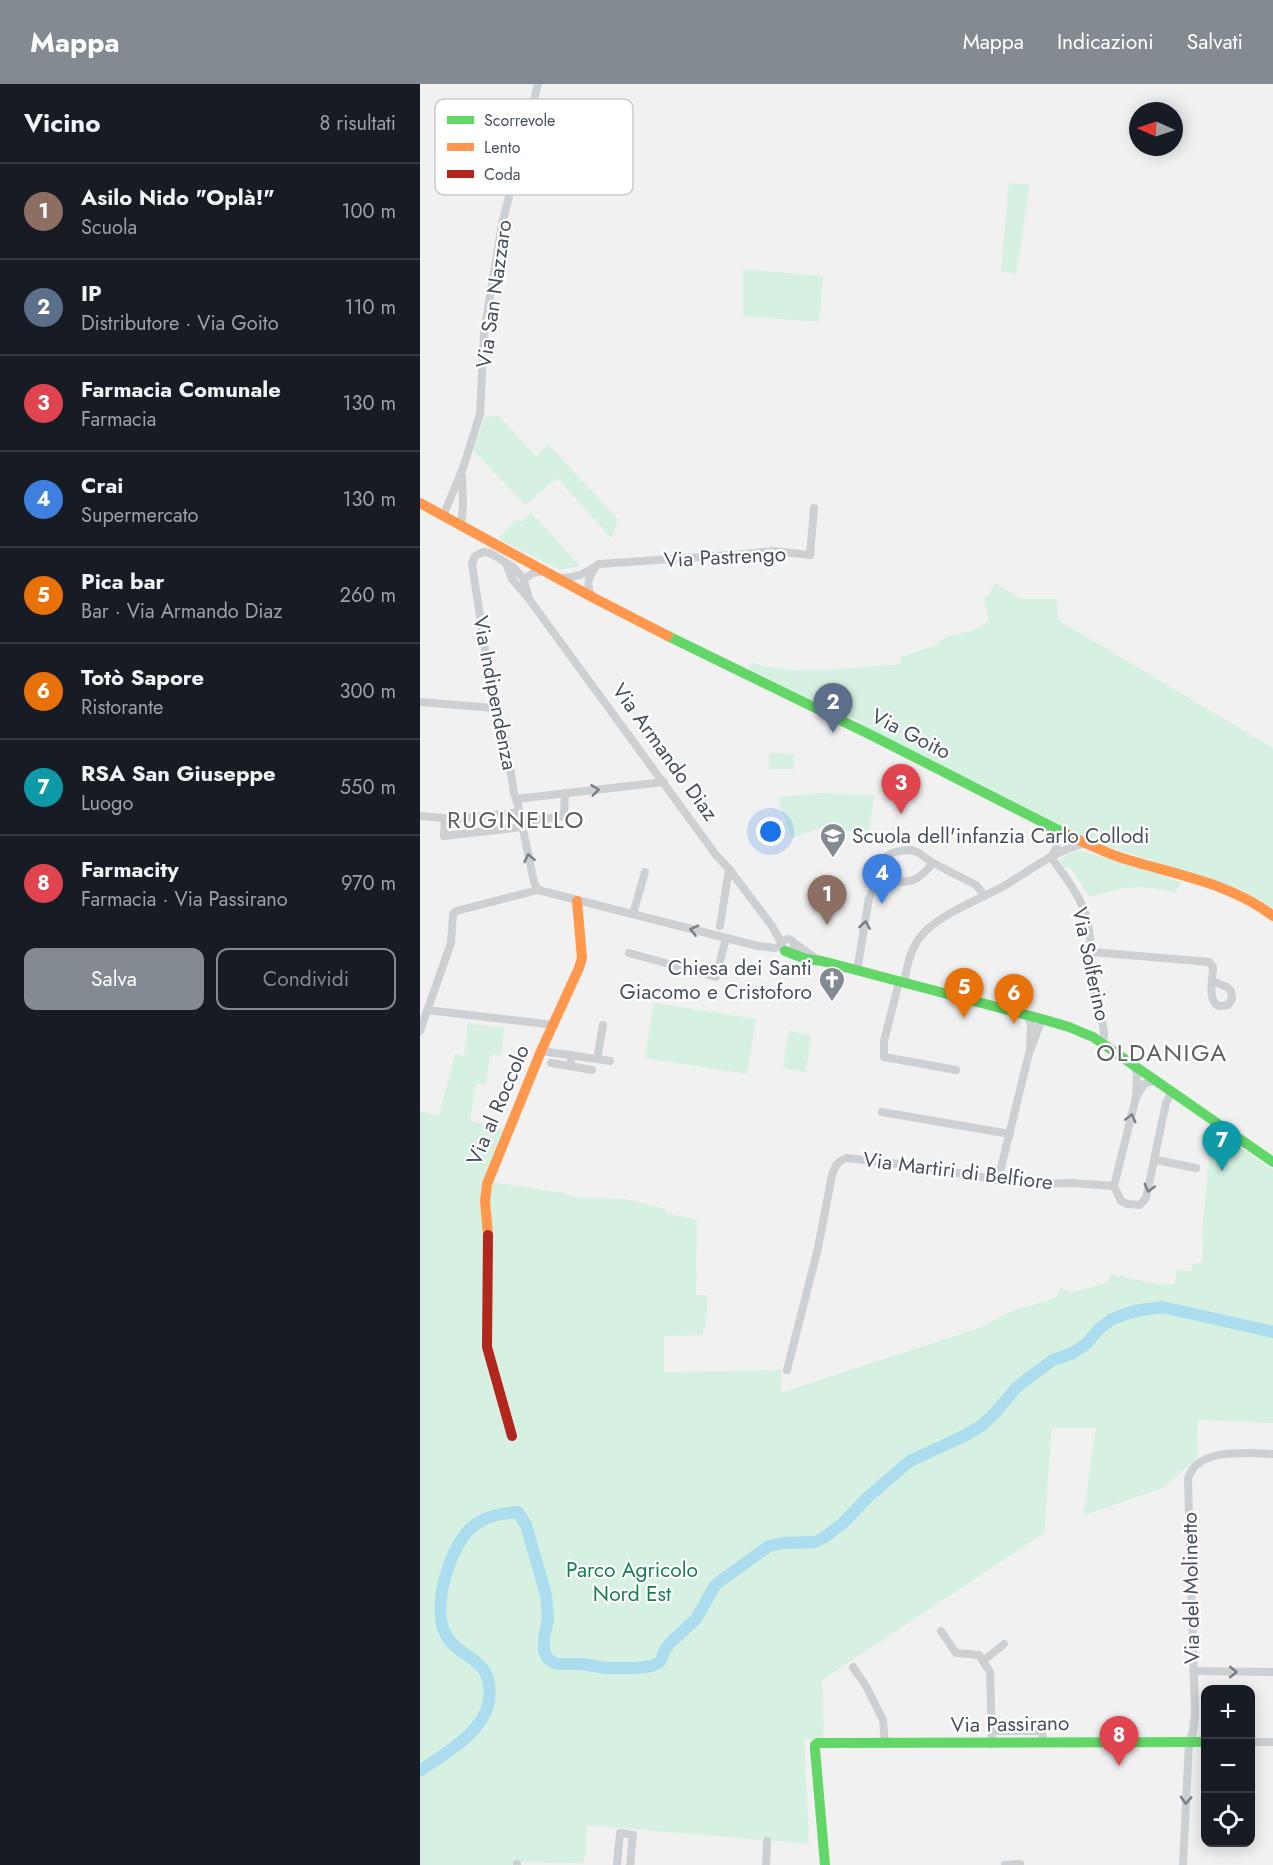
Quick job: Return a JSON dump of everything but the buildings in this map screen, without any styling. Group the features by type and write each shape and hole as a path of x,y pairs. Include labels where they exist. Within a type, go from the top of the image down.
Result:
{"street":[{"name":"Via San Nazzaro","path":"534,99 538,84"},
{"name":"Via San Nazzaro","path":"443,516 463,468 480,414 484,333 502,224 509,195"},
{"name":"Via San Nazzaro","path":"461,525 463,468"},
{"path":"450,500 463,506"},
{"name":"Via Goito","path":"420,503 592,597 710,658 871,735 1036,820 1117,856 1224,888 1260,906 1273,916"},
{"name":"Via Pastrengo","path":"558,578 570,578 599,564 773,550 810,555 814,508"},
{"name":"Via Indipendenza","path":"523,581 517,571 494,554 485,552 478,554 472,562 494,708 505,737 521,824 534,882 538,890"},
{"path":"506,563 519,556"},
{"name":"Via Armando Diaz","path":"519,556 527,567 523,581 529,599 716,855 772,926 783,947 800,957 1070,1027 1103,1043 1273,1162"},
{"path":"592,597 588,582 595,567"},
{"path":"523,581 533,573 544,571"},
{"path":"420,702 494,708"},
{"path":"516,799 664,782"},
{"path":"445,818 444,836 564,816 565,793"},
{"path":"420,816 457,819 519,812"},
{"path":"1036,820 1057,838 1056,849 1051,856"},
{"path":"956,1070 884,1058 884,1041 912,950 922,933 944,918 1051,856 1086,843"},
{"path":"877,882 872,876 873,868 881,861 894,853 905,850 915,851 976,885 985,896"},
{"name":"Via Solferino","path":"1051,856 1081,904 1088,926 1094,995 1105,1032 1103,1043"},
{"path":"877,882 915,881 922,877 933,863"},
{"path":"720,926 729,869"},
{"path":"633,914 645,872"},
{"path":"857,971 869,898 877,882"},
{"path":"420,1031 451,942 453,914 456,911 538,890 726,938 771,948 783,947 789,952 795,946 792,940"},
{"name":"Via al Roccolo","path":"512,1436 487,1347 489,1244 485,1201 488,1178 582,958 577,901"},
{"name":"Via Armando Diaz","path":"772,926 810,955 822,961"},
{"path":"629,953 716,977 726,938"},
{"path":"1092,952 1209,962 1213,967 1212,981"},
{"path":"427,1010 554,1025"},
{"path":"1026,1016 1031,1023 1030,1049"},
{"path":"998,1180 1030,1049 1042,1019"},
{"path":"597,1059 603,1025"},
{"path":"541,1051 610,1061"},
{"path":"570,1066 572,1055"},
{"path":"551,1063 592,1070"},
{"path":"1135,1065 1136,1097 1114,1186 1120,1202 1140,1205 1146,1198 1156,1160 1166,1103 1172,1091"},
{"path":"1136,1097 1144,1084 1156,1080"},
{"path":"882,1112 1010,1134"},
{"name":"Via Martiri di Belfiore","path":"787,1370 818,1248 834,1167 840,1161 847,1158 902,1164 1033,1184 1073,1183 1114,1186"},
{"path":"1156,1160 1196,1168"},
{"name":"Via del Molinetto","path":"1182,1865 1189,1742 1193,1732 1195,1713 1188,1479 1190,1470 1195,1465 1220,1454 1273,1454"},
{"path":"941,1631 956,1653 978,1655 990,1672 992,1744"},
{"path":"983,1661 1004,1644"},
{"path":"853,1667 866,1686 883,1720 885,1744"},
{"path":"1193,1671 1273,1672"},
{"path":"991,1731 1042,1731 1043,1743"},
{"name":"Via Passirano","path":"825,1865 815,1745 818,1743 1201,1742"},
{"path":"1255,1742 1273,1742"},
{"path":"617,1865 620,1833 633,1835 630,1865"},
{"path":"766,1865 767,1841"},
{"path":"1005,1865 1020,1864"}],"green space":[{"path":"1009,183 1030,185 1016,274 1001,271"},
{"path":"743,269 823,276 819,322 743,316"},
{"path":"499,416 537,457 548,444 618,519 612,539 557,478 525,505 473,450 485,417"},
{"path":"531,512 580,566 560,570 498,539 516,519 522,522"},
{"path":"995,583 1021,599 1057,599 1058,620 1273,748 1273,909 1237,889 1083,837 872,731 856,720 748,668 752,662 766,667 801,670 901,663 901,657 936,645 946,637 971,631 989,621 984,597 988,597"},
{"path":"769,753 794,754 794,769 769,769"},
{"path":"819,793 874,795 869,834 822,827 792,838 777,797"},
{"path":"1080,851 1137,866 1181,882 1176,892 1142,887 1122,888 1090,897 1070,867 1063,868 1060,861 1068,854"},
{"path":"654,1003 756,1019 747,1074 645,1058"},
{"name":"Parco Agricolo Nord Est","path":"468,1021 471,1024 504,1026 501,1055 490,1055 486,1084 476,1084 470,1120 506,1131 492,1182 563,1193 571,1197 625,1199 666,1209 666,1213 697,1220 696,1295 708,1295 706,1327 703,1327 703,1335 664,1336 664,1372 782,1370 780,1393 979,1328 1012,1311 1056,1298 1061,1288 1071,1293 1109,1282 1110,1274 1164,1285 1175,1285 1176,1270 1191,1271 1192,1264 1202,1261 1212,1127 1273,1170 1273,1423 1198,1420 1197,1458 1164,1487 1083,1516 1096,1428 1052,1428 1044,1533 822,1680 824,1741 804,1739 809,1844 586,1825 586,1853 583,1863 420,1865 420,1111 439,1116 455,1054 464,1056"},
{"path":"789,1031 811,1035 806,1072 783,1068"}],"waterway":[{"path":"420,1771 462,1741 472,1732 486,1712 489,1700 486,1674 481,1666 457,1648 444,1631 441,1606 442,1591 456,1548 471,1528 487,1518 518,1512 526,1525 546,1595 548,1619 544,1651 548,1659 557,1664 582,1664 605,1668 652,1666 660,1662 671,1642 696,1619 719,1582 769,1546 815,1542 825,1537 910,1461 981,1426 1027,1379 1053,1360 1073,1353 1086,1344 1100,1328 1112,1319 1135,1311 1162,1307 1273,1332"}],"traffic: fast":[{"path":"668,636 1068,835"},
{"path":"785,951 806,959 822,961 1042,1019 1093,1037 1273,1162"},
{"path":"825,1865 815,1749 818,1743 1201,1742"}],"traffic: slow":[{"path":"420,503 668,636"},
{"path":"1068,835 1119,857 1219,887 1256,904 1273,916"},
{"path":"488,1235 485,1201 487,1184 582,958 577,901"}],"traffic: jam":[{"path":"488,1235 487,1347 512,1436"}],"place":[{"name":"IP","path":"833,733"},
{"name":"Farmacia Comunale","path":"901,814"},
{"name":"Scuola dell'infanzia Carlo Collodi","path":"833,859"},
{"name":"Crai","path":"882,904"},
{"name":"Asilo Nido \"Oplà!\"","path":"827,925"},
{"name":"Chiesa dei Santi Giacomo e Cristoforo","path":"832,1003"},
{"name":"Pica bar","path":"964,1018"},
{"name":"Totò Sapore","path":"1014,1024"},
{"name":"RSA San Giuseppe","path":"1222,1171"},
{"name":"Farmacity","path":"1119,1766"}],"district":[{"name":"RUGINELLO","path":"516,820"},
{"name":"OLDANIGA","path":"1162,1053"}]}
